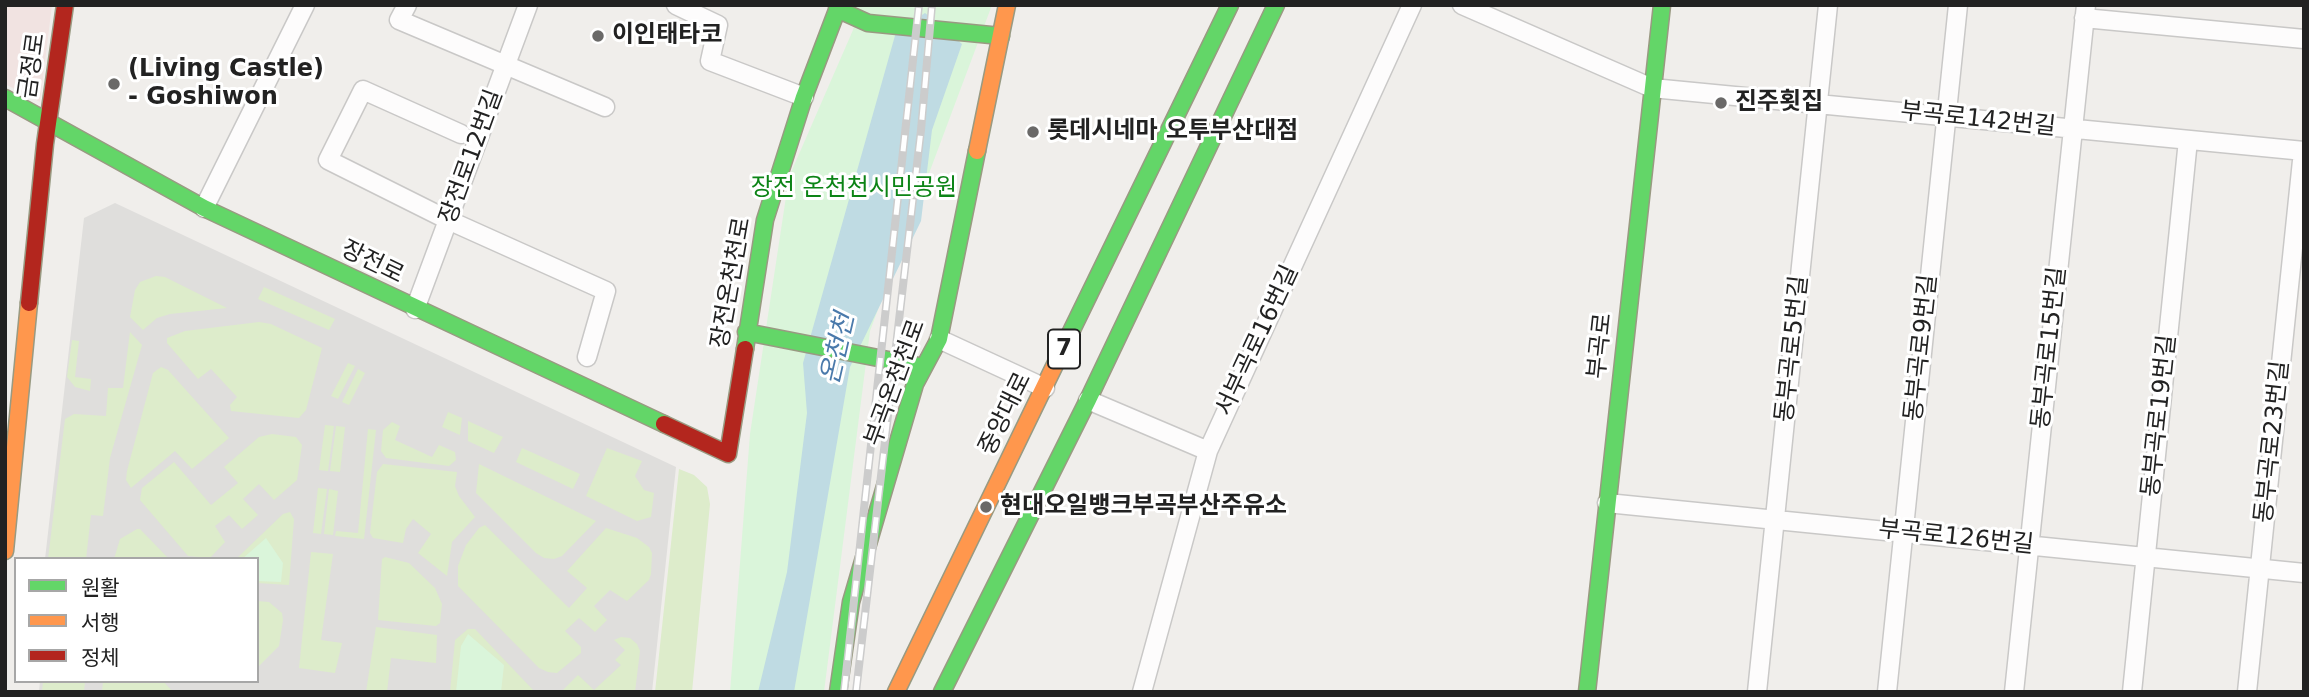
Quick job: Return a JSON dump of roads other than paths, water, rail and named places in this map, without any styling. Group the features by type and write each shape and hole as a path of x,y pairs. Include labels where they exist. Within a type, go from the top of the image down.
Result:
{"main road":[{"name":"금정로","path":"5,551 48,122 65,5"},
{"name":"부곡온천천로","path":"838,692 851,603 915,384 918,365 939,340 993,35 1007,5"},
{"name":"중앙대로","path":"896,692 1230,5"},
{"name":"7","path":"942,692 1088,400 1276,5"},
{"name":"부곡로","path":"1587,692 1662,5"},
{"path":"838,7 868,23 993,35"},
{"name":"장전온천천로","path":"728,454 765,220 804,97 838,7"},
{"name":"장전로","path":"5,98 204,208 728,454"},
{"path":"746,332 918,365"}],"street":[{"path":"204,208 305,5"},
{"path":"407,5 398,19 605,107"},
{"name":"장전로12번길","path":"415,309 528,5"},
{"name":"서부곡로16번길","path":"1142,692 1208,451 1412,5"},
{"name":"부곡로142번길","path":"1462,5 1652,88 2303,151"},
{"name":"동부곡로5번길","path":"1757,692 1828,5"},
{"name":"동부곡로9번길","path":"1887,692 1958,5"},
{"path":"683,6 718,25 710,61 804,97"},
{"path":"2085,11 2304,38"},
{"name":"동부곡로15번길","path":"2014,692 2085,11"},
{"path":"461,134 363,90 328,160 448,220 606,291 587,357"},
{"name":"동부곡로19번길","path":"2132,692 2188,140"},
{"name":"동부곡로23번길","path":"2247,692 2303,151"},
{"path":"939,340 1045,388"},
{"path":"1088,400 1208,451"},
{"name":"부곡로126번길","path":"1607,503 2304,573"}],"water":[{"name":"온천천","path":"925,13 962,44 932,130 921,221 850,367 794,692 758,692 787,572 807,413 803,363 896,32"}],"railway":[{"path":"844,692 919,5"},
{"path":"856,692 921,130 932,5"}],"place":[{"name":"이인태타코","path":"598,36"},
{"name":"(Living Castle) - Goshiwon","path":"114,84"},
{"name":"진주횟집","path":"1721,103"},
{"name":"롯데시네마 오투부산대점","path":"1033,132"},
{"name":"현대오일뱅크부곡부산주유소","path":"986,507"}],"park label":[{"name":"장전 온천천시민공원","path":"854,189"}]}
